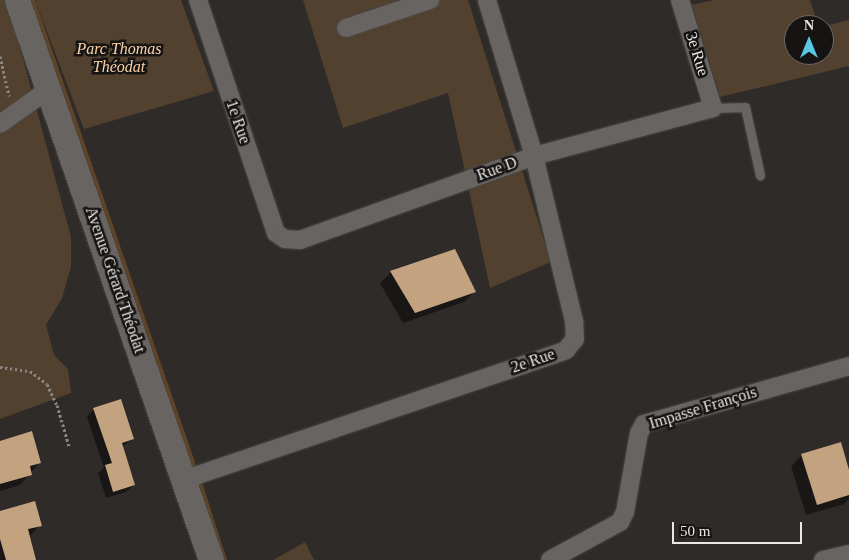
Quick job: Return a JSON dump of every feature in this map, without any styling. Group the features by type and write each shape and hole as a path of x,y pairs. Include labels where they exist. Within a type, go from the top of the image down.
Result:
{"street":[{"name":"Avenue Gérard Théodat","path":"18,0 211,560"},
{"name":"1e Rue","path":"198,0 276,232 285,239"},
{"path":"346,28 430,0"},
{"name":"2e Rue","path":"183,480 566,350 575,339 574,321 534,156 487,0"},
{"name":"3e Rue","path":"680,0 713,108"},
{"path":"2,122 49,89"},
{"name":"Rue D","path":"285,239 300,240 534,156 713,108"},
{"name":"Impasse François","path":"550,560 620,522 625,512 639,433 644,424 849,366"},
{"path":"826,560 849,554"}],"lane":[{"path":"713,108 744,107 760,175"}],"path":[{"path":"0,56 9,86 2,122"},
{"path":"0,367 30,371 47,384 58,405 69,446"}],"green space":[{"path":"0,0 5,0 13,22 71,237 71,267 62,298 46,325 54,355 68,369 71,393 0,419"},
{"name":"Parc Thomas Théodat","path":"35,0 181,0 214,91 84,129"},
{"path":"303,0 468,0 551,262 490,288 448,93 343,128"},
{"path":"714,0 810,0 815,15 784,15 784,65 834,65 834,24 849,20 849,66 720,97 692,5"},
{"path":"305,542 314,560 273,560"}],"building":[{"path":"455,249 476,292 415,313 390,271"},
{"path":"121,399 134,439 122,443 135,485 113,492 105,465 112,463 93,408"},
{"path":"32,431 41,463 30,466 32,475 0,484 0,441"},
{"path":"841,442 849,470 849,495 817,505 801,454"},
{"path":"35,501 42,526 28,529 36,560 6,560 0,539 0,511"}],"waterway":[{"path":"32,0 194,469"},
{"path":"199,482 224,560"}]}
